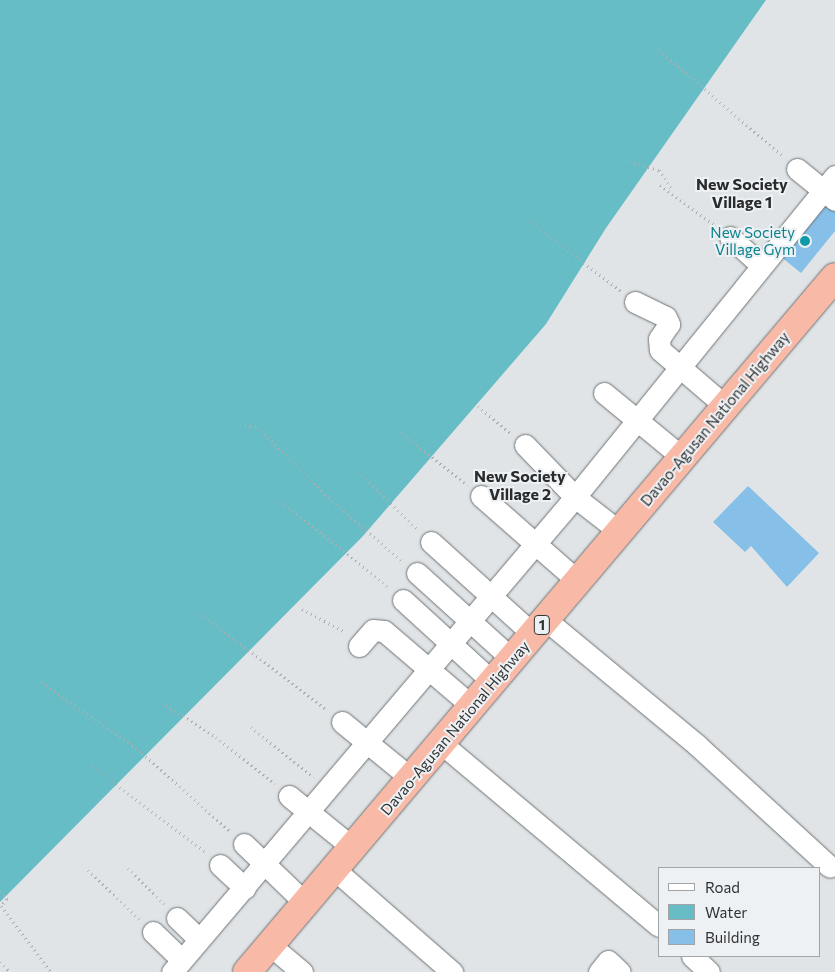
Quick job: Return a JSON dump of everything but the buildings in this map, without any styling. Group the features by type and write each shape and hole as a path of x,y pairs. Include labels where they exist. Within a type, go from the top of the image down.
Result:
{"highway":[{"name":"Davao-Agusan National Highway","path":"247,972 494,683 724,406 835,277"}],"street":[{"path":"154,932 176,966 309,813 427,669 575,497 636,420 680,370 761,266 831,189 797,170"},
{"path":"730,237 761,266"},
{"path":"635,302 668,320 658,345 680,370 724,406"},
{"path":"604,393 682,457"},
{"path":"525,445 575,497 620,532"},
{"path":"481,496 579,582"},
{"path":"431,542 490,597 540,628 697,745 830,866"},
{"path":"417,573 513,660"},
{"path":"403,600 494,683"},
{"path":"359,646 379,628 473,707"},
{"path":"342,722 412,779"},
{"path":"442,744 658,925"},
{"path":"289,796 353,848"},
{"path":"244,844 264,866 305,903"},
{"path":"220,865 245,888"},
{"path":"334,869 452,972"},
{"path":"177,918 199,939"},
{"path":"270,945 302,972"},
{"path":"693,957 709,972"}],"path":[{"path":"659,50 797,170"},
{"path":"629,160 658,170 673,192"},
{"path":"660,185 673,192 730,237"},
{"path":"528,220 635,302"},
{"path":"478,406 525,445"},
{"path":"245,424 257,427 332,501 417,573"},
{"path":"401,432 481,496"},
{"path":"362,475 431,542"},
{"path":"281,501 403,600"},
{"path":"302,609 338,626 359,646"},
{"path":"201,613 342,722"},
{"path":"42,682 142,753 244,844"},
{"path":"166,705 216,736 289,796"},
{"path":"251,727 317,780"},
{"path":"92,766 220,865"},
{"path":"128,868 177,918"},
{"path":"88,870 154,932"},
{"path":"0,891 8,899 1,906 51,972"},
{"path":"0,962 10,972"}],"water":[{"path":"0,0 766,0 606,228 546,324 363,536 0,902"}],"place":[{"name":"New Society Village Gym","path":"805,241"}],"district":[{"name":"New Society Village 1","path":"742,193"},
{"name":"New Society Village 2","path":"520,485"}]}
